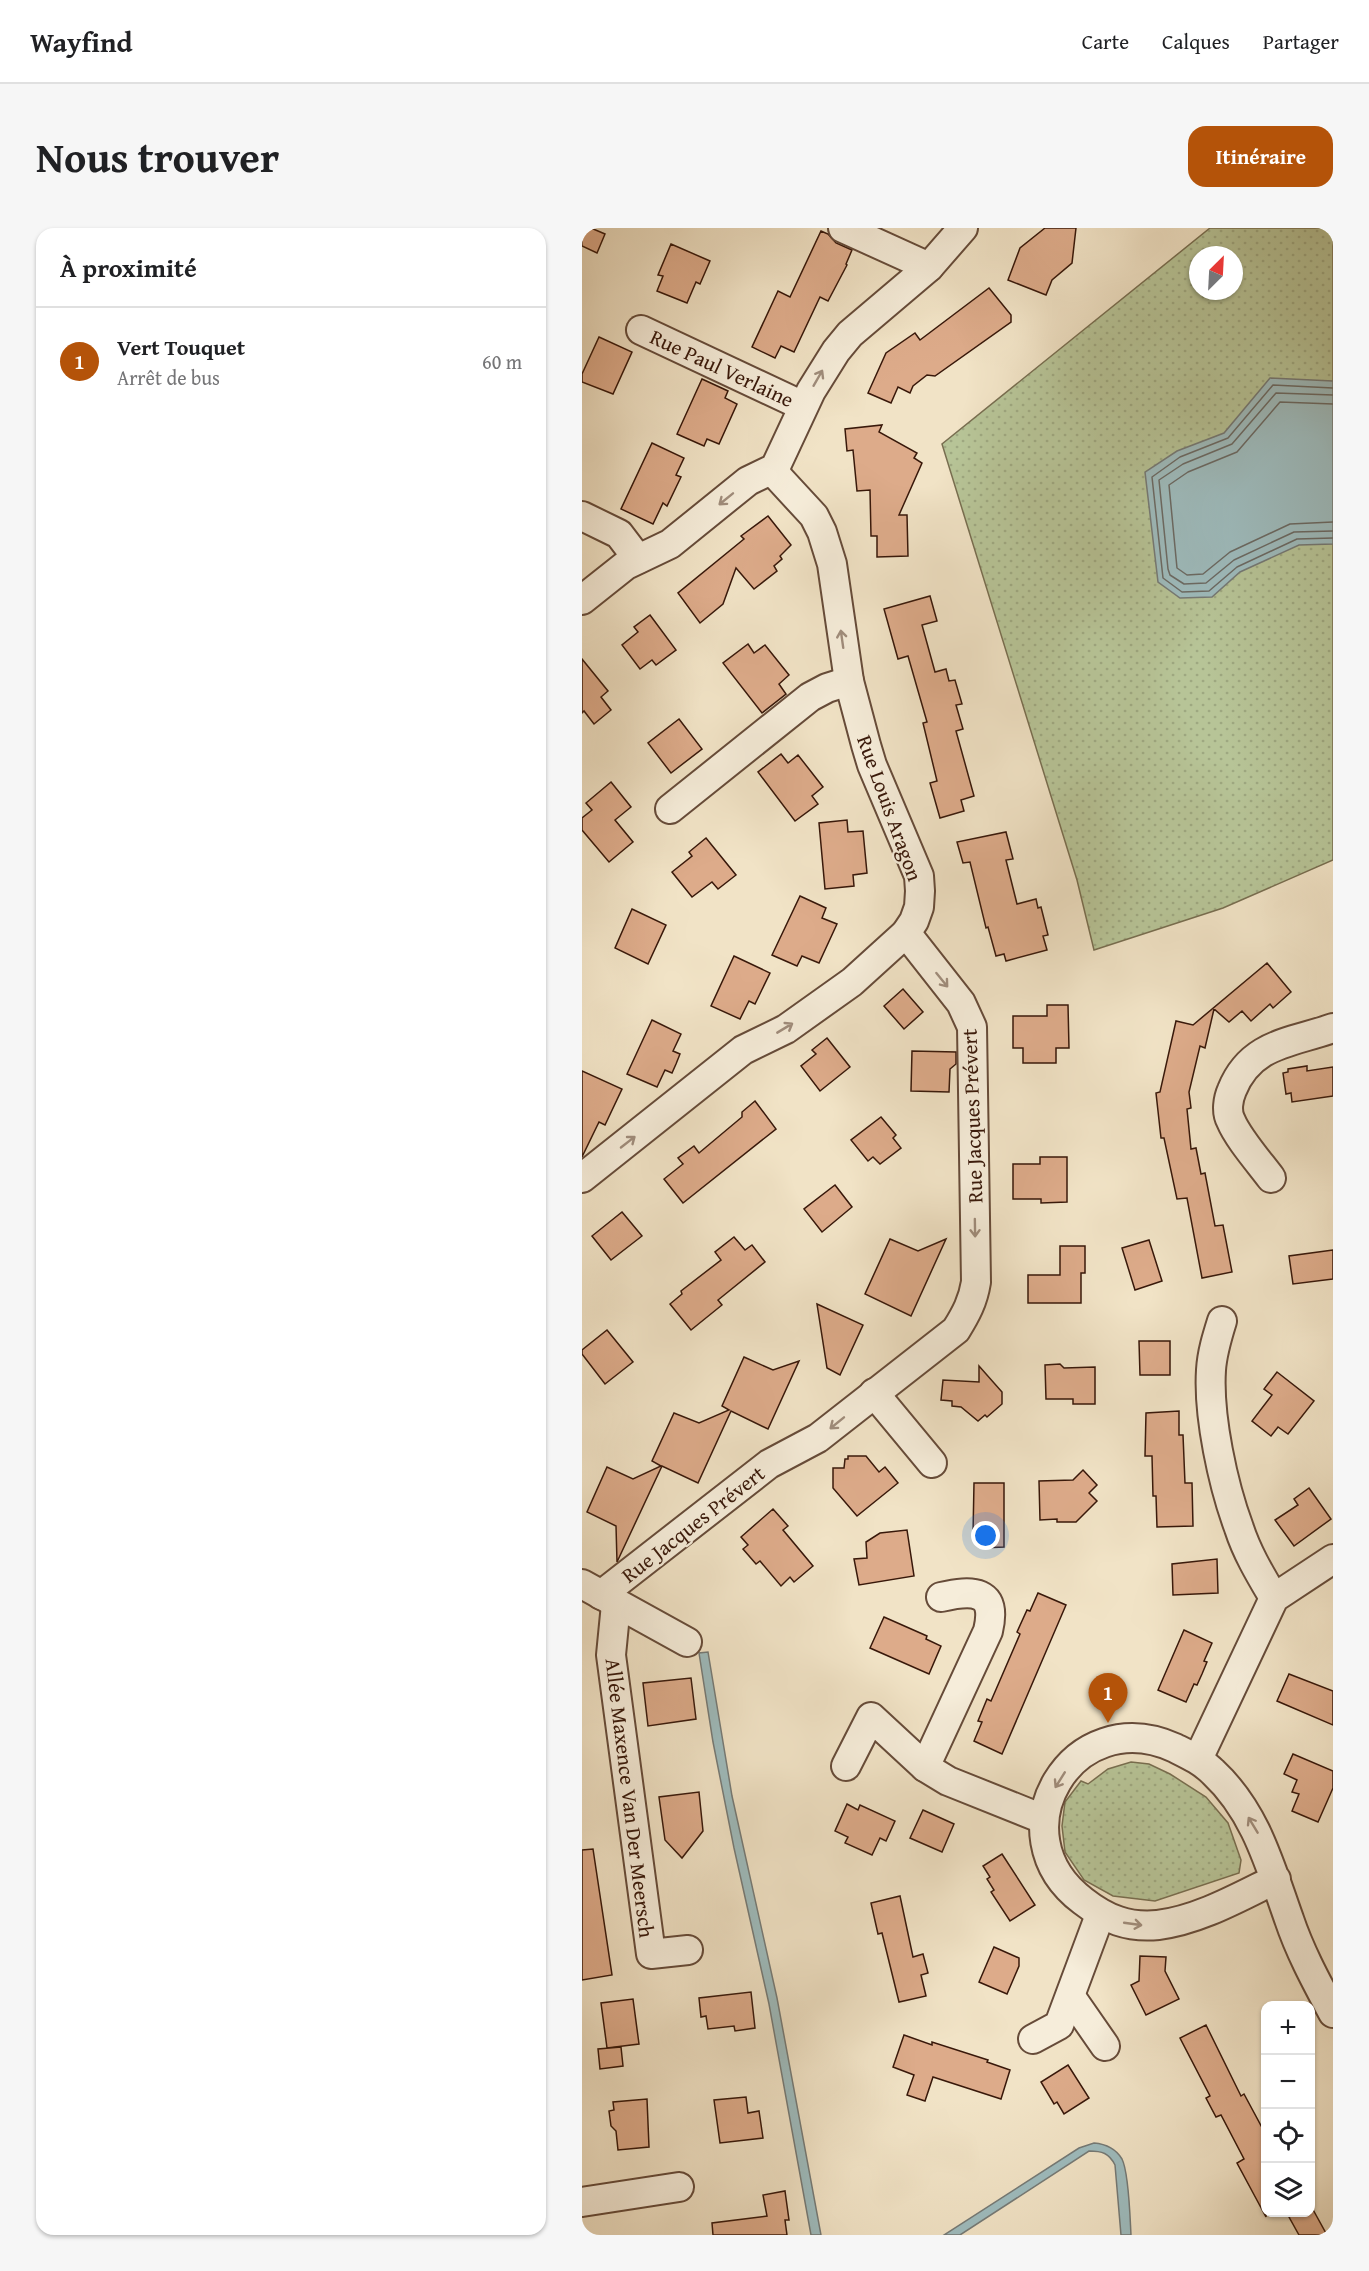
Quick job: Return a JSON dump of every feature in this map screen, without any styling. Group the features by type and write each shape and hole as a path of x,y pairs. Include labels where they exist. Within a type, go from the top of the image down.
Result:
{"street":[{"path":"843,228 930,267"},
{"name":"Rue Paul Verlaine","path":"775,468 820,374 850,334 930,267 963,228"},
{"name":"Rue Paul Verlaine","path":"641,330 803,406"},
{"path":"582,600 626,565 654,554 670,544 748,481 775,468"},
{"name":"Rue Louis Aragon","path":"775,468 778,477 814,516 822,532 832,564 849,681 872,765 919,876 921,891 919,907 906,933"},
{"path":"582,516 619,534 638,559"},
{"path":"669,809 810,697 827,688 849,681"},
{"path":"582,1178 743,1050 786,1029 852,982 906,933"},
{"name":"Rue Jacques Prévert","path":"600,1594 769,1464 812,1442 956,1330 974,1297 976,1282 972,1027 961,1003 906,933"},
{"path":"1271,1178 1231,1122 1228,1110 1230,1093 1250,1061 1267,1048 1333,1028"},
{"path":"1222,1321 1215,1343 1211,1370 1211,1395 1218,1444 1239,1529 1274,1598"},
{"path":"874,1393 932,1463"},
{"path":"1198,1759 1274,1598 1333,1559"},
{"path":"925,1767 988,1631 992,1615 988,1601 977,1593 961,1592 940,1597"},
{"path":"600,1594 687,1642"},
{"name":"Allée Maxence Van Der Meersch","path":"600,1594 611,1655 651,1954 688,1950"},
{"path":"846,1767 871,1717 925,1767 948,1781 1043,1819"},
{"path":"1276,1879 1210,1910 1172,1922 1144,1926 1122,1923 1100,1915 1075,1896 1060,1879 1049,1860 1044,1841 1043,1819 1058,1780 1071,1764 1086,1751 1103,1741 1123,1737 1146,1738 1198,1759 1214,1772 1236,1797 1258,1834 1276,1879 1304,1955 1333,2013"},
{"path":"1033,2039 1059,2025 1100,1915"},
{"path":"1071,1997 1105,2046"},
{"path":"582,2202 679,2187"}],"green space":[{"path":"1210,228 1333,228 1333,860 1223,908 1094,950 1077,880 942,444"},
{"path":"1131,1762 1149,1764 1170,1774 1206,1797 1228,1823 1241,1860 1239,1873 1155,1901 1113,1896 1084,1880 1065,1852 1062,1826 1065,1802 1081,1781 1088,1784 1108,1769"}],"water":[{"path":"1270,378 1333,381 1333,544 1299,545 1240,572 1212,597 1180,598 1158,582 1145,472 1177,451 1224,433"},
{"path":"708,1652 732,1796 777,1998 821,2235 811,2235 769,2004 713,1742 699,1653"},
{"path":"1094,2143 1117,2152 1122,2159 1128,2185 1131,2235 1121,2235 1115,2165 1105,2153 1089,2151 960,2235 944,2235 1079,2148"}],"building":[{"path":"582,228 591,228 605,234 597,253 582,246"},
{"path":"1045,228 1076,228 1072,263 1052,280 1046,295 1008,280 1020,248"},
{"path":"821,231 828,234 836,243 852,250 847,265 828,301 820,297 794,352 781,346 775,358 752,347 778,291 790,297"},
{"path":"671,244 710,261 700,284 696,282 687,303 657,291 663,276 658,275"},
{"path":"989,288 1011,315 1011,322 935,376 927,375 913,386 910,393 898,387 891,403 868,393 886,353 915,333 920,340"},
{"path":"599,337 632,352 613,394 582,382 582,374"},
{"path":"702,379 728,391 725,398 737,404 719,444 707,439 704,446 677,434"},
{"path":"882,425 879,432 917,453 914,458 922,463 899,515 907,515 908,556 877,557 877,536 871,536 870,490 857,491 853,450 847,451 845,429"},
{"path":"652,443 684,458 676,475 681,477 667,506 663,503 653,524 621,509"},
{"path":"768,516 791,545 780,556 782,559 774,566 777,571 754,589 736,568 723,604 700,623 678,593 744,539 741,536"},
{"path":"930,596 937,621 922,625 935,672 946,669 949,681 955,680 962,704 956,705 963,729 956,731 974,796 961,800 964,811 940,818 930,783 937,781 923,723 927,722 908,656 898,659 884,609"},
{"path":"650,615 676,650 656,665 652,660 640,669 622,645 638,632 634,627"},
{"path":"748,644 754,653 765,645 789,675 779,684 786,694 762,713 723,663"},
{"path":"582,659 608,691 601,697 611,710 594,724 584,711 582,713"},
{"path":"679,719 702,749 671,773 648,743"},
{"path":"781,754 788,763 798,755 823,787 812,796 818,804 795,821 758,772"},
{"path":"611,782 631,807 615,820 633,842 609,862 582,830 582,818 592,810 586,803"},
{"path":"847,820 848,832 863,831 867,873 853,875 854,886 825,889 819,823"},
{"path":"1006,832 1013,859 1006,860 1017,904 1036,899 1038,908 1041,907 1048,935 1043,936 1047,950 1006,961 1004,954 996,956 988,927 986,928 970,862 963,863 957,842"},
{"path":"706,838 736,875 718,889 712,882 692,897 672,872 692,856 689,852"},
{"path":"800,896 826,908 822,918 837,924 819,963 802,956 797,966 772,955"},
{"path":"632,909 666,925 648,964 615,948"},
{"path":"734,956 770,973 755,1004 749,1001 740,1019 711,1006"},
{"path":"1267,963 1291,992 1273,1008 1270,1004 1251,1021 1242,1011 1229,1022 1214,1009 1205,1048 1200,1046 1189,1092 1191,1108 1187,1109 1191,1149 1196,1148 1201,1174 1205,1173 1215,1226 1223,1225 1232,1272 1202,1278 1187,1198 1177,1199 1164,1138 1161,1138 1156,1093 1160,1092 1176,1021 1193,1025"},
{"path":"903,989 923,1012 904,1029 884,1006"},
{"path":"1047,1005 1068,1005 1069,1048 1056,1048 1056,1063 1023,1063 1023,1048 1013,1048 1013,1016 1047,1016"},
{"path":"652,1020 681,1034 673,1051 680,1054 672,1073 665,1070 657,1087 627,1074"},
{"path":"827,1038 850,1067 820,1091 801,1066 816,1054 812,1050"},
{"path":"912,1051 956,1052 956,1064 950,1069 949,1092 911,1091"},
{"path":"1307,1066 1307,1071 1333,1067 1333,1096 1292,1102 1291,1093 1286,1094 1283,1073 1288,1072 1288,1069"},
{"path":"582,1071 622,1089 605,1125 599,1122 582,1157"},
{"path":"755,1101 776,1129 683,1203 664,1179 683,1164 678,1158 694,1146 699,1153 742,1117 742,1112"},
{"path":"881,1117 896,1135 893,1138 901,1148 880,1164 873,1157 868,1161 851,1140"},
{"path":"1040,1157 1067,1157 1067,1202 1041,1203 1041,1199 1013,1199 1013,1164 1040,1164"},
{"path":"835,1185 852,1207 822,1232 804,1209"},
{"path":"622,1212 642,1236 611,1260 592,1236"},
{"path":"734,1237 745,1250 752,1245 765,1262 718,1300 722,1305 691,1330 670,1304 682,1294 681,1291 721,1260 715,1252"},
{"path":"890,1239 918,1251 946,1239 911,1316 865,1294"},
{"path":"1149,1240 1162,1281 1135,1290 1122,1248"},
{"path":"1060,1246 1085,1246 1085,1273 1081,1273 1081,1303 1028,1303 1028,1275 1060,1275"},
{"path":"1333,1250 1333,1279 1293,1284 1289,1256"},
{"path":"817,1304 863,1325 840,1375 827,1368"},
{"path":"607,1330 633,1362 605,1384 582,1354 582,1350"},
{"path":"1139,1341 1170,1341 1170,1375 1140,1375"},
{"path":"744,1357 773,1370 799,1361 768,1429 731,1411 698,1483 662,1466 617,1562 616,1526 587,1512 607,1467 633,1479 661,1466 652,1461 674,1413 699,1423 729,1410 722,1406"},
{"path":"1060,1364 1064,1368 1095,1367 1095,1404 1073,1404 1073,1399 1046,1399 1045,1365"},
{"path":"979,1366 1002,1392 1002,1404 987,1417 985,1415 978,1421 961,1407 952,1406 952,1401 941,1400 943,1380 979,1382"},
{"path":"1277,1372 1314,1401 1288,1434 1278,1427 1271,1436 1252,1421 1272,1395 1264,1389"},
{"path":"1179,1411 1179,1435 1183,1435 1185,1483 1192,1483 1193,1526 1157,1527 1156,1496 1153,1496 1152,1456 1145,1456 1146,1413"},
{"path":"848,1456 866,1456 879,1472 885,1467 898,1483 857,1516 833,1488 833,1468 844,1468 845,1459 848,1459"},
{"path":"1083,1470 1097,1485 1089,1493 1097,1501 1076,1522 1057,1522 1057,1519 1040,1520 1039,1481 1073,1480"},
{"path":"974,1483 1004,1483 1004,1547 982,1548 982,1533 973,1534"},
{"path":"1309,1488 1331,1519 1294,1546 1275,1520 1298,1505 1294,1499"},
{"path":"773,1509 788,1526 783,1530 813,1566 794,1582 790,1577 781,1586 760,1561 756,1564 743,1549 748,1545 741,1537"},
{"path":"907,1530 914,1576 859,1585 854,1559 867,1558 866,1542 880,1533"},
{"path":"1217,1559 1218,1593 1173,1595 1172,1564"},
{"path":"1038,1593 1066,1605 1002,1754 974,1741 982,1722 978,1721 987,1699 991,1701 1020,1634 1017,1632"},
{"path":"884,1617 927,1636 926,1639 941,1646 929,1674 870,1648"},
{"path":"1184,1630 1212,1643 1204,1661 1207,1662 1202,1674 1197,1685 1194,1684 1186,1702 1158,1690"},
{"path":"1289,1674 1333,1691 1333,1725 1277,1701"},
{"path":"691,1678 696,1719 648,1726 643,1683"},
{"path":"1293,1754 1333,1771 1333,1788 1318,1822 1292,1811 1299,1794 1292,1792 1297,1780 1284,1774"},
{"path":"699,1792 703,1831 682,1858 665,1840 659,1797"},
{"path":"847,1804 858,1810 860,1805 895,1821 886,1841 880,1838 872,1855 845,1843 848,1837 835,1831"},
{"path":"923,1810 954,1824 942,1852 910,1838"},
{"path":"593,1849 612,1975 582,1980 582,1850"},
{"path":"1002,1854 1035,1905 1010,1921 991,1892 994,1890 987,1879 990,1877 983,1866"},
{"path":"900,1896 913,1957 923,1954 928,1973 921,1975 926,1996 899,2002 882,1933 878,1934 871,1903"},
{"path":"994,1947 1019,1958 1019,1966 1007,1994 979,1982"},
{"path":"1140,1956 1166,1957 1165,1971 1179,1999 1146,2015 1131,1985 1139,1981"},
{"path":"751,1992 755,2028 735,2031 734,2026 708,2029 706,2016 701,2017 699,1998"},
{"path":"633,1999 639,2044 607,2048 601,2003"},
{"path":"1206,2025 1241,2096 1244,2094 1261,2126 1261,2208 1237,2163 1244,2159 1221,2115 1216,2117 1206,2098 1210,2096 1180,2038"},
{"path":"904,2035 988,2060 987,2062 1010,2070 1001,2099 933,2077 925,2101 907,2095 914,2075 893,2067"},
{"path":"621,2047 623,2066 600,2069 598,2049"},
{"path":"1068,2065 1089,2098 1064,2114 1057,2102 1054,2104 1041,2082"},
{"path":"746,2097 748,2113 759,2111 763,2138 720,2143 714,2100"},
{"path":"647,2099 649,2147 618,2150 616,2131 611,2126 609,2111 614,2110 613,2102"},
{"path":"785,2191 789,2220 785,2220 787,2235 713,2235 712,2223 767,2216 763,2195"},
{"path":"1315,2213 1327,2235 1299,2235 1289,2217 1315,2217"}],"place":[{"name":"Vert Touquet","path":"1108,1723"}]}
